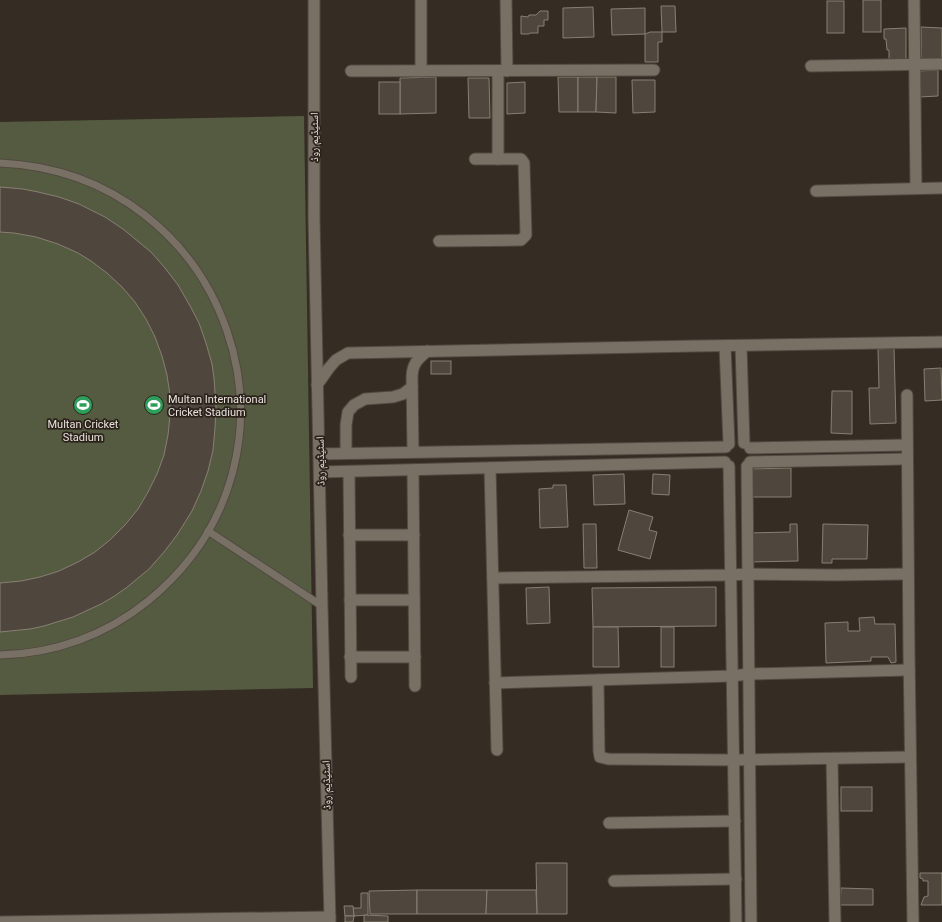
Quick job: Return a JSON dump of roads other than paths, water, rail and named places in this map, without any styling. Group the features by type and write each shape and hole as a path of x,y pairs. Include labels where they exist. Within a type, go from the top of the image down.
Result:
{"street":[{"name":"اسٹیڈیم روڈ","path":"314,0 314,218 330,920"},
{"path":"421,0 421,71"},
{"path":"498,159 506,0"},
{"path":"914,0 916,188"},
{"path":"811,66 942,64"},
{"path":"351,71 654,70"},
{"path":"439,242 521,240 526,235 524,163 521,159 475,159"},
{"path":"816,191 942,188"},
{"path":"318,385 336,360 348,353 942,342"},
{"path":"725,346 728,446 724,454 727,464 731,575 736,922"},
{"path":"741,346 747,446 751,453 751,458 748,464 751,922"},
{"path":"413,452 413,367 427,351"},
{"path":"346,453 346,425 348,412 354,405 365,399 393,397 403,394 412,387"},
{"path":"907,395 913,922"},
{"path":"320,454 728,446 736,441 747,446 908,445"},
{"path":"320,472 727,464 736,469 740,469 748,464 908,460"},
{"path":"490,468 497,750"},
{"path":"413,470 415,686"},
{"path":"349,472 351,677"},
{"path":"349,535 414,534"},
{"path":"493,578 748,574 908,574"},
{"path":"350,600 414,600"},
{"path":"350,657 415,656"},
{"path":"495,682 909,670"},
{"path":"598,680 598,752 600,757 608,759 750,760 910,757"},
{"path":"832,759 835,922"},
{"path":"610,823 735,821"},
{"path":"614,881 736,879"},
{"path":"0,922 330,920"}],"lane":[{"path":"0,163 33,166 70,175 122,199 143,213 167,234 192,262 209,289 220,312 227,329 238,372 240,404 240,423 235,460 224,496 198,548 172,579 152,598 125,618 108,628 51,649 0,655"},
{"path":"208,530 322,606"}],"place":[{"name":"Multan Cricket Stadium","path":"83,405"},
{"name":"Multan International Cricket Stadium","path":"154,405"}]}
